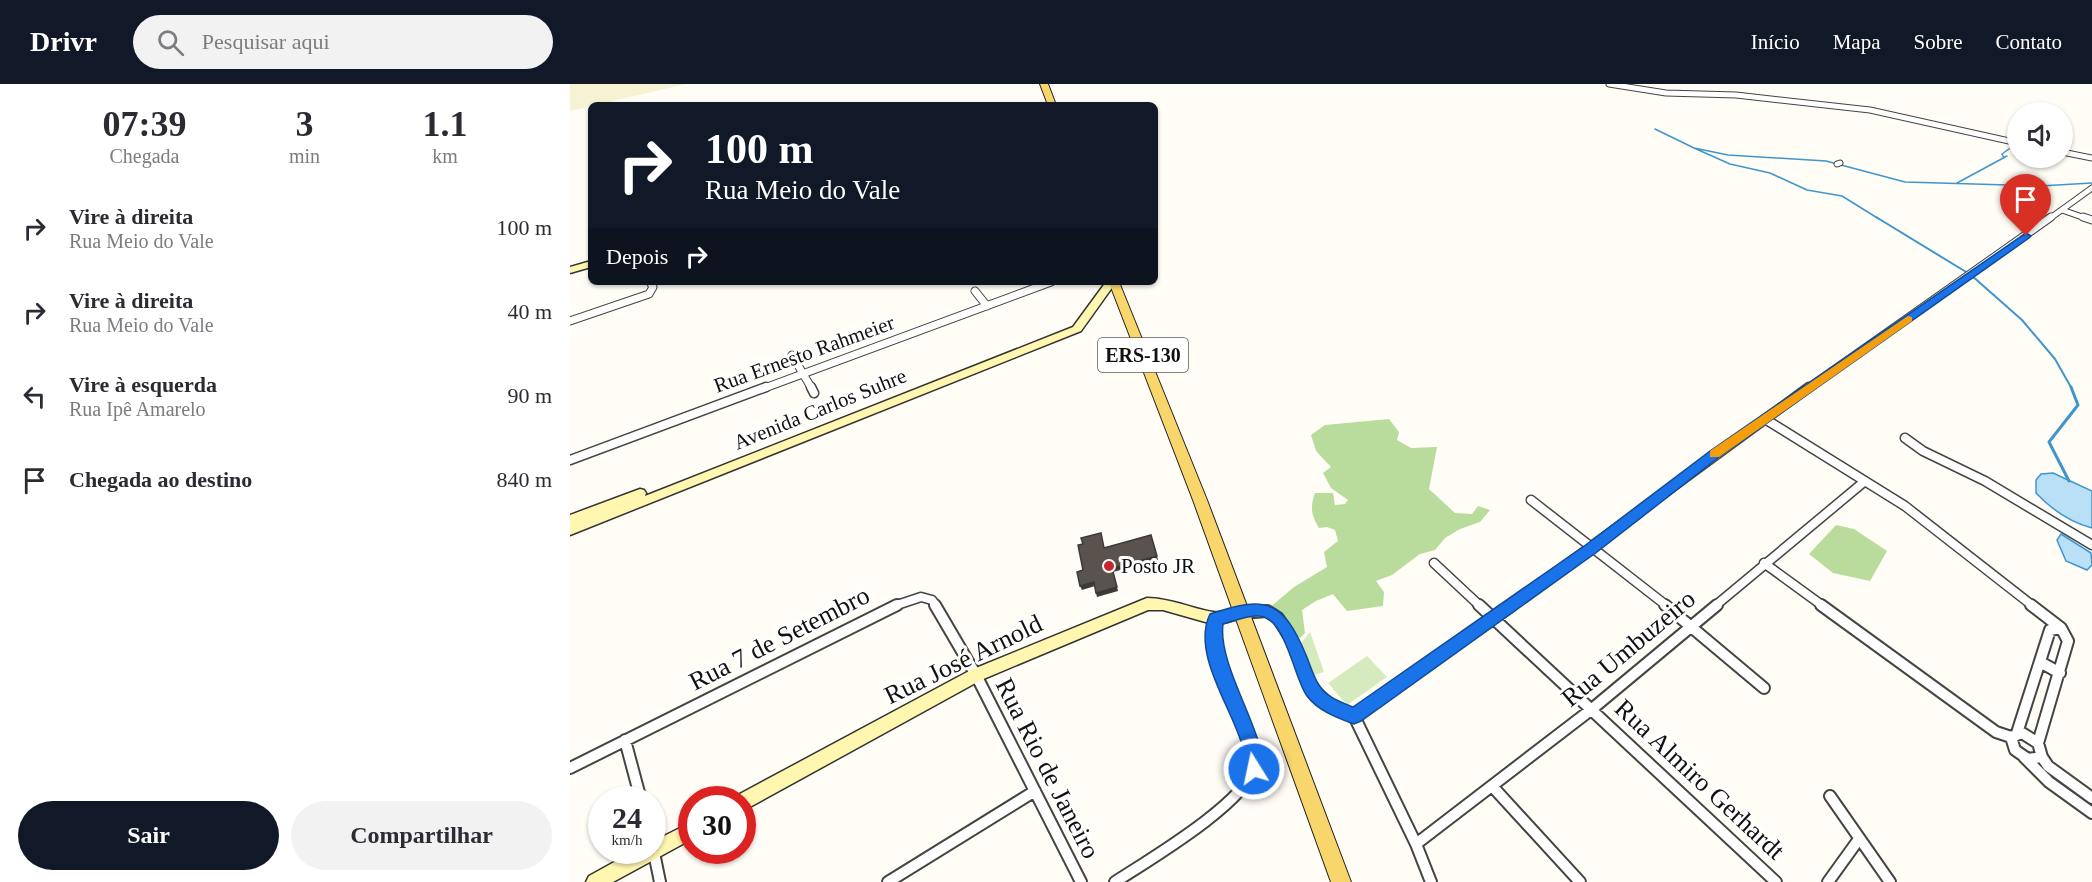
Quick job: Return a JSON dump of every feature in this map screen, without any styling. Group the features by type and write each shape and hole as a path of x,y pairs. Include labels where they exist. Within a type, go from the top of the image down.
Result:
{"main road":[{"path":"1044,84 1051,102"},
{"name":"ERS-130","path":"1114,285 1200,500 1341,882"}],"street":[{"path":"1609,84 1666,93 1736,95 1870,110 2007,141"},
{"path":"2073,154 2092,158"},
{"path":"1354,716 1592,548 1715,454 2092,188"},
{"path":"2062,210 2092,220"},
{"path":"570,270 588,265"},
{"path":"570,321 639,299 649,294 651,285"},
{"name":"Rua Ernesto Rahmeier","path":"570,460 1043,285"},
{"name":"Avenida Carlos Suhre","path":"574,524 827,423 1077,329 1111,285"},
{"path":"975,291 987,306"},
{"path":"792,355 814,393"},
{"path":"1765,419 1905,506 2061,628 2068,641 2038,743 2042,757 2048,766 2092,798"},
{"path":"1905,438 1915,447 1985,481 2047,521 2092,545"},
{"name":"Rua Umbuzeiro","path":"1416,844 1592,709 1690,624 1864,481"},
{"path":"1531,500 1690,624 1764,688"},
{"name":"Rua Almiro Gerhardt","path":"1434,563 1776,882"},
{"path":"1764,563 1996,732 2027,735 2038,743"},
{"name":"Rua 7 de Setembro","path":"570,768 912,598 932,600 976,675"},
{"name":"Rua José Arnold","path":"756,794 976,675 1147,604 1163,604 1216,619"},
{"path":"1115,882 1227,805 1246,786 1254,769 1253,753 1219,665 1213,640 1216,619 1259,609 1280,619 1289,633 1313,691 1328,704 1354,716 1416,844 1431,882"},
{"path":"2061,628 2050,630 2012,746 2049,782 2092,813"},
{"path":"2040,662 2060,673"},
{"name":"Rua Rio de Janeiro","path":"976,675 1081,882"},
{"path":"625,740 636,786"},
{"path":"2024,757 2033,760 2042,757"},
{"path":"1492,786 1580,882"},
{"path":"888,882 1035,791"},
{"path":"1830,796 1890,882"},
{"path":"1828,882 1859,839"},
{"path":"595,882 627,864"},
{"path":"656,864 660,882"}],"shaded area":[{"path":"570,84 686,84 609,102 588,102 588,107 570,111"}],"green space":[{"path":"1389,419 1399,432 1397,440 1411,448 1437,447 1429,489 1455,513 1472,514 1478,506 1490,510 1480,522 1460,529 1445,538 1435,550 1420,554 1392,575 1376,581 1384,592 1383,606 1347,611 1333,594 1302,610 1305,633 1300,638 1269,608 1294,587 1327,567 1324,552 1338,541 1335,530 1327,527 1319,528 1316,523 1312,511 1315,493 1333,493 1335,505 1345,504 1348,500 1331,488 1323,473 1331,467 1316,451 1311,435 1325,425"},
{"path":"1836,525 1854,529 1887,551 1870,581 1833,573 1809,554"},
{"path":"1310,632 1324,672 1311,676 1301,643"},
{"path":"1367,656 1387,677 1347,705 1328,683"}],"water":[{"path":"2053,473 2092,491 2092,528 2061,514 2036,493 2036,480 2041,474"},
{"path":"2061,534 2091,553 2092,565 2087,570 2066,561 2057,540"}],"building":[{"name":"Posto JR","path":"1101,533 1104,548 1151,535 1157,556 1112,568 1117,587 1096,593 1094,582 1080,586 1077,572 1083,570 1078,545 1083,544 1081,538"}],"waterway":[{"path":"1655,129 1694,148"},
{"path":"1694,148 1728,155 1826,161 1905,182 2040,186 2092,183"},
{"path":"1694,148 1730,164 1770,173 1807,190 1842,196 1879,219"},
{"path":"2004,158 2002,154 2007,150"},
{"path":"1957,183 2004,158"},
{"path":"1876,217 1971,275 2022,320 2055,359 2071,388"},
{"path":"2069,481 2049,442 2078,405 2071,388"}],"slow traffic":[{"path":"1715,454 1908,319"}],"place":[{"name":"Posto JR","path":"1109,566"}],"route":[{"path":"1254,769 1253,753 1248,738 1219,665 1213,640 1216,619 1259,609 1273,614 1280,619 1289,633 1313,691 1328,704 1354,716 1592,548 1715,454 2026,236"}]}
